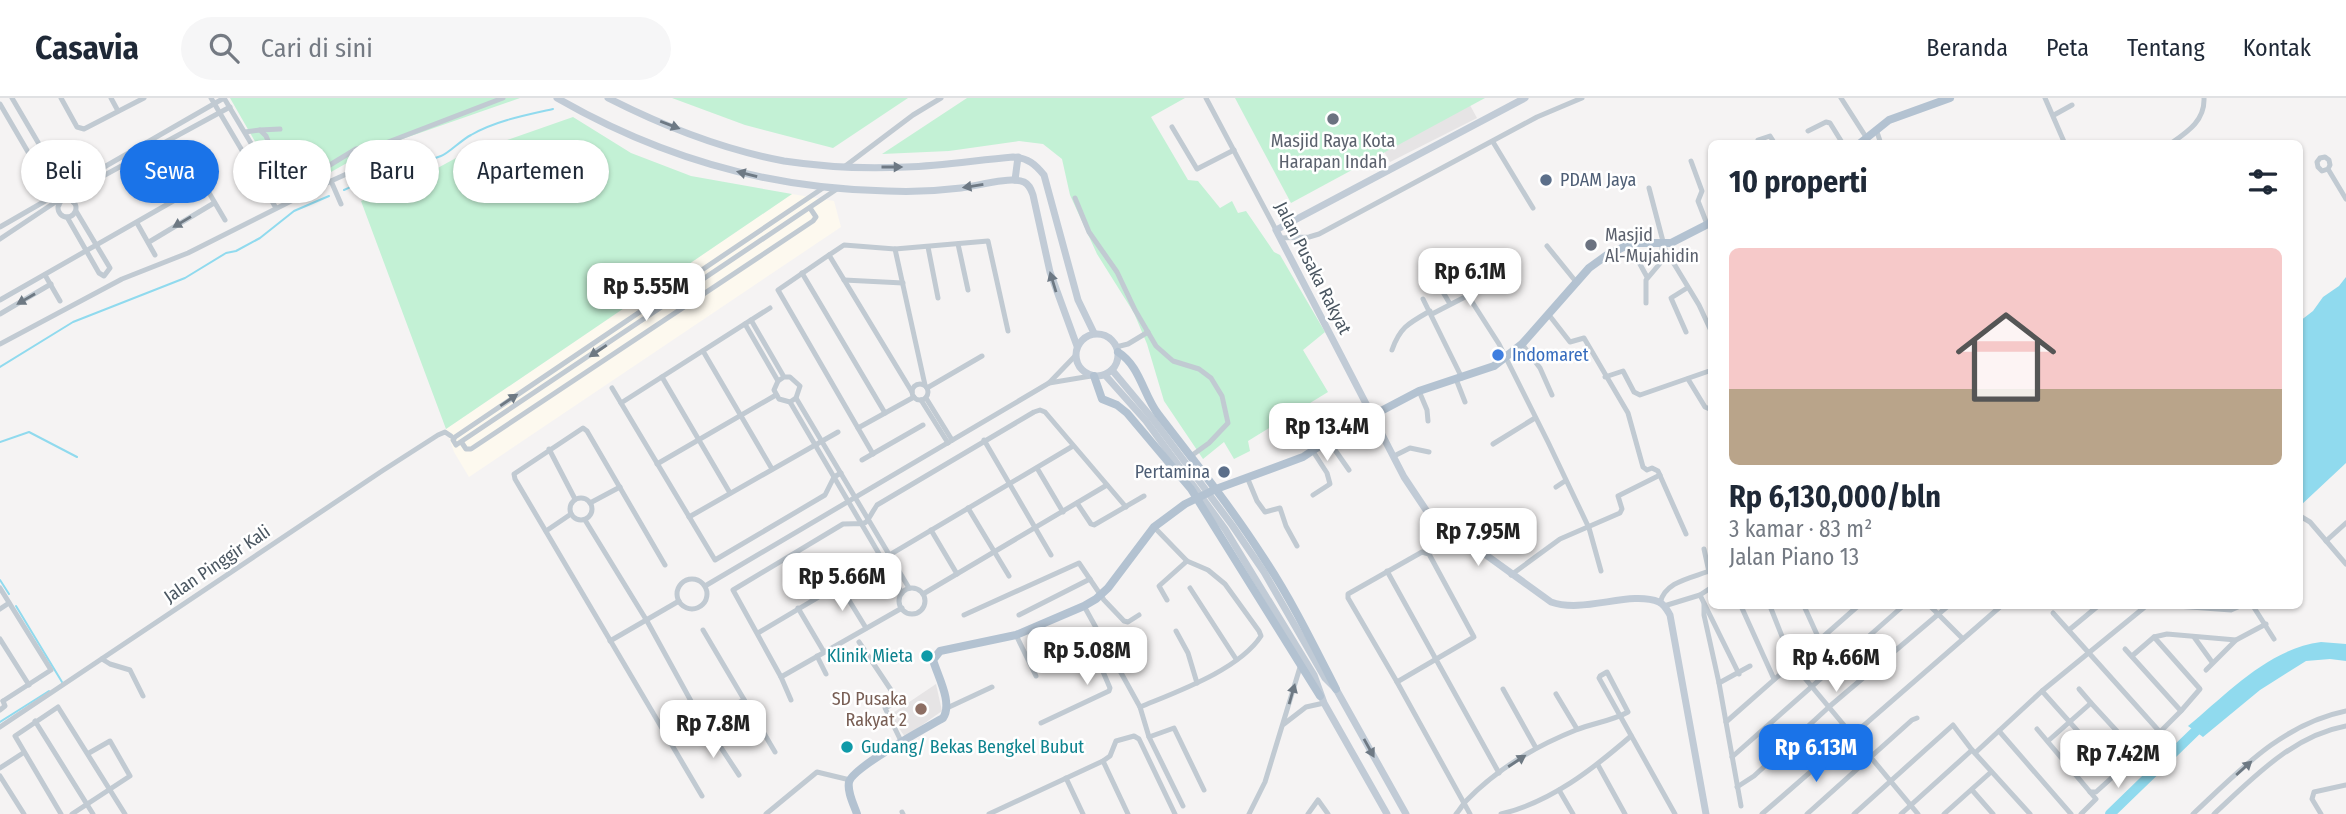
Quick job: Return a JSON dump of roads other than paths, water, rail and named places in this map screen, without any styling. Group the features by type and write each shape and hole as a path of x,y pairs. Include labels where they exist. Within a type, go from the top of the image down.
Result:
{"main road":[{"path":"1862,140 1876,129 1909,112 1951,98"},
{"path":"857,814 849,791 850,780 858,770 943,718 947,708 933,660 937,653 959,645 1016,635 1084,606 1100,596 1154,527 1195,498 1282,466 1419,391 1487,369 1522,344 1601,258 1638,241 1663,244 1678,241 1708,224"},
{"path":"1117,350 1132,362 1150,401 1216,489 1276,577 1301,620 1332,685"},
{"path":"1093,376 1102,399 1127,413 1184,479 1321,696"}],"street":[{"path":"12,98 36,140"},
{"path":"61,98 80,129 89,127 144,98"},
{"path":"111,98 118,111"},
{"path":"106,167 212,101 224,98 250,140"},
{"path":"331,164 356,149 383,144 503,98"},
{"path":"557,98 652,146 767,179 823,188 910,192 1015,180 1025,182 1033,195 1050,272 1077,346"},
{"path":"608,98 667,125 719,143 783,160 844,167 908,167 1018,157 1035,164 1044,175 1067,266 1078,300 1094,333"},
{"path":"844,167 913,115 941,98"},
{"name":"Jalan Pusaka Rakyat","path":"1206,98 1413,492 1428,513 1551,602 1563,606 1627,600 1664,604"},
{"path":"1278,234 1291,223 1525,98"},
{"path":"1278,234 1320,234 1537,117 1583,98"},
{"path":"1841,98 1862,140"},
{"path":"2045,98 2063,140"},
{"path":"2176,140 2191,129 2201,116 2204,98"},
{"path":"212,101 276,208"},
{"path":"0,104 21,140"},
{"path":"2054,115 2072,105"},
{"path":"106,171 230,107"},
{"path":"1808,131 1826,122 1830,123 1841,140"},
{"path":"1172,127 1197,169 1234,150"},
{"path":"1876,129 1880,140"},
{"path":"260,130 268,140"},
{"path":"245,132 280,130"},
{"path":"1758,140 1770,136 1772,140"},
{"path":"1493,142 1533,208"},
{"path":"1015,180 1018,157"},
{"path":"1691,161 1702,191 1698,201 1708,221"},
{"path":"2328,169 2346,199"},
{"path":"341,204 331,181 345,175"},
{"path":"823,188 453,439 457,445 837,189"},
{"path":"1649,188 1663,244 1708,324"},
{"path":"1076,198 1089,232 1117,272 1156,346 1173,361 1199,369 1211,378 1222,396 1228,423 1209,443 1191,456"},
{"path":"0,228 52,203"},
{"path":"0,239 53,203"},
{"path":"57,203 60,213 67,217 99,273 104,276 110,268 73,203"},
{"path":"0,300 171,203"},
{"path":"149,242 214,203 225,220"},
{"path":"0,344 122,279 202,246 284,203"},
{"path":"462,443 466,449 471,449 813,221 816,216 810,208"},
{"path":"67,217 76,211"},
{"path":"137,223 155,255"},
{"path":"77,234 86,229"},
{"path":"873,454 778,290 844,245 895,248 988,241 1009,331"},
{"path":"958,244 968,290"},
{"path":"1629,244 1647,277 1646,303"},
{"path":"1647,277 1662,261 1663,244"},
{"path":"1547,246 1577,283"},
{"path":"928,247 938,298"},
{"path":"895,248 926,387 924,399"},
{"path":"829,255 913,395 924,399 950,442"},
{"path":"802,274 885,413"},
{"path":"46,275 61,301"},
{"path":"691,276 696,285"},
{"path":"844,280 903,283"},
{"path":"1392,351 1398,334 1404,327 1498,280"},
{"path":"1437,282 1451,304"},
{"path":"0,314 51,284"},
{"path":"1686,332 1671,298 1687,288"},
{"path":"1467,294 1506,358 1589,528 1601,571"},
{"path":"1423,299 1459,379 1465,402"},
{"path":"621,403 770,308"},
{"path":"1549,315 1570,342 1584,338 1628,413 1643,467 1656,470 1660,475 1686,534"},
{"path":"751,320 784,377 796,380 800,386 796,398 790,402 784,402 776,395 775,385 784,377"},
{"path":"745,324 778,381"},
{"path":"1117,350 1148,332"},
{"path":"1049,383 1093,376 1109,372 1116,365 1117,350 1113,341 1105,335 1094,333 1087,335 1077,346 1075,356 1084,373 1093,376"},
{"path":"1522,344 1540,368 1552,395"},
{"path":"703,351 772,469"},
{"path":"858,428 913,395 916,385 926,387 982,356"},
{"path":"705,586 1049,383 1075,356"},
{"path":"1605,377 1623,371 1634,392 1640,395 1708,372"},
{"path":"1109,372 1193,470 1264,572 1406,814"},
{"path":"662,377 730,493"},
{"path":"1688,379 1708,408"},
{"path":"612,388 713,559 717,560 825,495 834,477 841,473"},
{"path":"1419,391 1428,411 1428,421"},
{"path":"1126,393 1225,529 1308,664 1321,696 1387,814"},
{"path":"657,464 776,395"},
{"path":"796,398 909,588"},
{"path":"790,402 902,593"},
{"path":"791,700 733,590 843,524 861,525 868,522 877,505 984,440 1040,410 1045,412 1126,507"},
{"path":"1493,444 1535,418"},
{"path":"1311,421 1315,429 1305,439 1327,473 1330,483 1314,495"},
{"path":"862,460 923,425"},
{"path":"665,565 583,428 514,474 702,796"},
{"name":"Jalan Pinggir Kali","path":"0,727 438,435 445,432 451,436"},
{"path":"689,517 838,432"},
{"path":"984,440 1051,555"},
{"path":"1328,440 1349,470"},
{"path":"758,633 1073,446"},
{"path":"1394,456 1410,448 1429,452"},
{"path":"549,449 575,499"},
{"path":"1037,468 1063,512"},
{"path":"1511,575 1560,539 1621,512 1618,496 1660,475"},
{"path":"1247,477 1265,512 1280,508 1297,546"},
{"path":"1556,487 1565,481"},
{"path":"923,594 1107,485"},
{"path":"590,503 620,487"},
{"path":"1077,503 1094,525 1143,496"},
{"path":"575,499 586,499 590,503 590,514 585,520 575,519 571,514 571,503 575,499"},
{"path":"968,508 1009,576"},
{"path":"546,531 571,514"},
{"path":"1485,555 1495,539 1527,518"},
{"path":"2303,518 2310,522 2346,564"},
{"path":"585,520 697,712"},
{"path":"2326,541 2346,523"},
{"path":"1140,707 1213,675 1259,639 1259,631 1225,584 1208,570 1187,561 1154,527"},
{"path":"931,530 957,574"},
{"path":"1703,549 1708,565"},
{"path":"1397,682 1472,640 1474,634 1429,554 1422,552 1351,591 1348,598 1470,814"},
{"path":"1167,600 1159,586 1187,561"},
{"path":"964,615 1076,563 1081,564 1100,596 1126,622 1139,615"},
{"path":"1387,571 1499,773"},
{"path":"1706,814 1670,615 1662,592 1668,587 1708,572"},
{"path":"1019,615 1090,579"},
{"path":"699,580 705,586 707,593 700,607 692,609 679,601 677,594 684,581 699,580"},
{"path":"839,584 866,628"},
{"path":"0,588 51,670 29,685 2,698 5,706 0,710"},
{"path":"914,588 923,594 925,600 921,610 911,614 902,608 902,593 914,588"},
{"path":"1190,588 1236,659"},
{"path":"1664,604 1708,589"},
{"path":"1700,594 1739,674"},
{"path":"610,641 679,601"},
{"path":"0,609 9,603"},
{"path":"1704,604 1741,806"},
{"path":"1084,606 1140,707 1149,737 1183,806"},
{"path":"798,608 824,652"},
{"path":"781,677 902,608"},
{"path":"1742,609 1774,679"},
{"path":"1771,609 1793,664 1918,814"},
{"path":"1805,609 1819,639"},
{"path":"1726,722 1854,609"},
{"path":"1732,757 1894,609"},
{"path":"1933,609 1963,639"},
{"path":"1737,788 1945,609"},
{"path":"1762,814 1855,737 1998,609"},
{"path":"2069,630 2094,609"},
{"path":"1901,814 2042,691 2142,609"},
{"path":"2255,609 2274,639"},
{"path":"2053,612 2159,732"},
{"path":"2206,670 2236,640 2266,624"},
{"path":"1041,625 1062,669"},
{"path":"703,630 775,752"},
{"path":"1176,631 1188,653 1197,683"},
{"path":"1016,635 1036,676"},
{"path":"2132,656 2154,637 2167,635 2236,640"},
{"path":"2090,792 2096,792 2116,774 2200,689 2154,637"},
{"path":"2193,637 2212,662"},
{"path":"0,639 29,685"},
{"path":"859,642 897,699 885,710 902,743"},
{"path":"2125,649 2181,711"},
{"path":"817,656 826,674"},
{"path":"102,659 130,670 143,696"},
{"path":"1041,723 1109,691 1101,667 1114,660"},
{"path":"1249,814 1265,782 1301,664"},
{"path":"1719,683 1750,666"},
{"path":"1456,814 1464,803 1499,773 1536,748 1577,729 1620,716 1629,709 1607,672 1600,678 1620,716 1631,736 1675,814"},
{"path":"947,708 992,687"},
{"path":"1503,689 1536,748"},
{"path":"2078,689 2137,754"},
{"path":"2042,691 2116,774"},
{"path":"1556,695 1577,729"},
{"path":"1283,724 1321,696"},
{"path":"714,715 744,700"},
{"path":"2048,741 2091,703"},
{"path":"61,814 23,753 15,735 58,707 125,814"},
{"path":"697,712 709,711 714,715 715,721 710,731"},
{"path":"2193,814 2273,743 2295,728 2326,715 2346,711"},
{"path":"694,726 697,712"},
{"path":"1807,814 1870,754 1917,718"},
{"path":"35,721 93,814"},
{"path":"1854,814 1953,725 1973,752 2030,814"},
{"path":"670,743 694,726"},
{"path":"694,726 704,732 710,731"},
{"path":"2214,814 2281,755 2302,741 2330,729 2346,726"},
{"path":"1149,737 1174,728 1204,790"},
{"path":"2037,729 2096,800 2081,814"},
{"path":"710,731 739,775"},
{"path":"1999,731 2071,814"},
{"path":"989,814 1103,761 1110,756 1117,740 1137,736 1175,814"},
{"path":"1501,814 1521,812 1559,790 1598,765 1631,736"},
{"path":"72,814 130,776 111,742 108,741 89,753"},
{"path":"0,768 23,753"},
{"path":"1103,761 1128,814"},
{"path":"1598,765 1625,814"},
{"path":"766,814 817,772 850,780"},
{"path":"1949,813 1991,772"},
{"path":"0,776 24,814"},
{"path":"1066,778 1083,814"},
{"path":"2321,814 2312,799 2314,792 2346,786"},
{"path":"1559,790 1573,814"},
{"path":"1972,790 1993,814"},
{"path":"1308,814 1318,800 1328,814"}],"water":[{"path":"2346,277 2346,463 2303,503 2303,319 2313,311 2323,297 2339,286"},
{"path":"2321,642 2346,644 2346,661 2306,661 2260,690 2203,737 2188,726 2266,663 2283,653"}],"waterway":[{"path":"344,190 441,156 467,137 490,126 553,109"},
{"path":"0,367 73,322 185,278 226,253 236,251 260,238 294,211 313,203"},
{"path":"0,442 29,432 77,457"},
{"path":"0,580 9,594"},
{"path":"16,606 62,682"},
{"path":"0,722 49,691"},
{"path":"2110,814 2204,723"}],"place":[{"name":"Masjid Raya Kota Harapan Indah","path":"1333,119"},
{"name":"PDAM Jaya","path":"1546,180"},
{"name":"Masjid Al-Mujahidin","path":"1591,245"},
{"name":"Indomaret","path":"1498,355"},
{"name":"Pertamina","path":"1224,472"},
{"name":"Klinik Mieta","path":"927,656"},
{"name":"SD Pusaka Rakyat 2","path":"921,709"},
{"name":"Gudang/ Bekas Bengkel Bubut","path":"847,747"}]}
